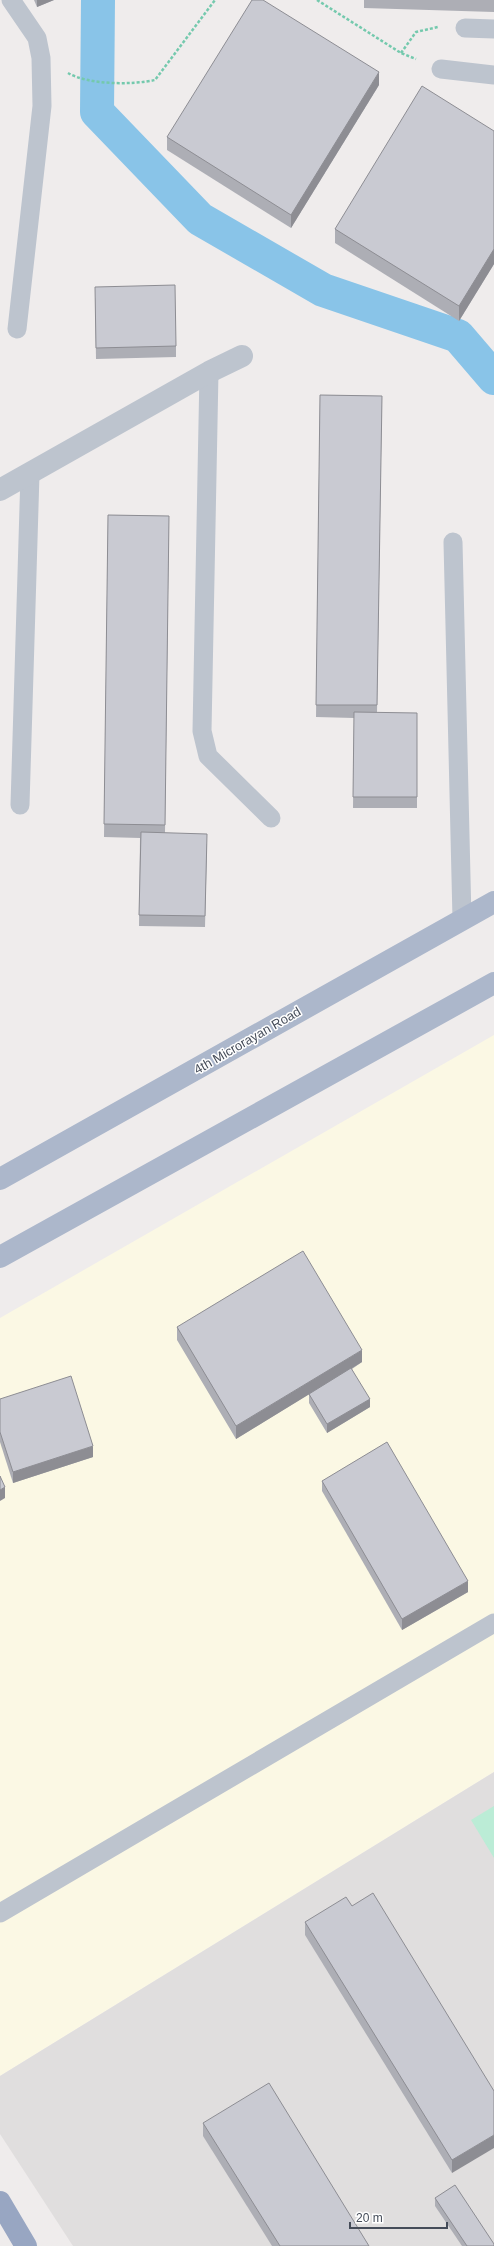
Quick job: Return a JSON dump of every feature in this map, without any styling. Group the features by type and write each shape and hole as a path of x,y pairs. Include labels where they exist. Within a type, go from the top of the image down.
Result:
{"highway":[{"path":"0,2202 26,2246"}],"main road":[{"name":"4th Microrayan Road","path":"0,1178 494,902"},
{"path":"0,1257 494,983"}],"street":[{"path":"0,490 209,372 242,356"}],"lane":[{"path":"11,0 37,38 41,58 42,106 17,329"},
{"path":"465,28 494,30"},
{"path":"441,69 494,76"},
{"path":"209,372 202,731 208,756 271,818"},
{"path":"20,805 30,474"},
{"path":"453,542 462,919"},
{"path":"0,1913 494,1623"}],"path":[{"path":"94,80 142,83 155,80 216,0"},
{"path":"317,0 401,53 441,69"},
{"path":"401,53 416,32 433,27 465,28"}],"shaded area":[{"path":"494,1035 494,1772 0,2076 0,1318"},
{"path":"494,1772 494,2246 73,2246 0,2134 0,2076"}],"green space":[{"path":"494,1806 494,1858 471,1820"}],"building":[{"path":"252,0 263,0 379,72 291,215 167,137"},
{"path":"422,86 494,131 494,249 459,306 335,229"},
{"path":"175,285 176,346 96,348 95,287"},
{"path":"320,395 382,396 377,705 316,705"},
{"path":"108,515 169,516 165,825 104,824"},
{"path":"354,712 417,713 417,797 353,797"},
{"path":"141,832 207,834 205,916 139,915"},
{"path":"303,1251 362,1350 236,1426 177,1327"},
{"path":"351,1368 370,1399 327,1424 309,1394"},
{"path":"71,1376 93,1446 13,1472 0,1432 0,1399"},
{"path":"387,1442 468,1581 402,1619 322,1481"},
{"path":"0,1476 5,1487 0,1490"},
{"path":"373,1893 494,2091 494,2135 452,2160 305,1922 346,1897 352,1906"},
{"path":"269,2083 369,2246 280,2246 203,2123"},
{"path":"455,2185 494,2246 467,2246 435,2198"}],"waterway":[{"path":"98,0 97,112 200,219 323,290 458,336 494,378"}]}
